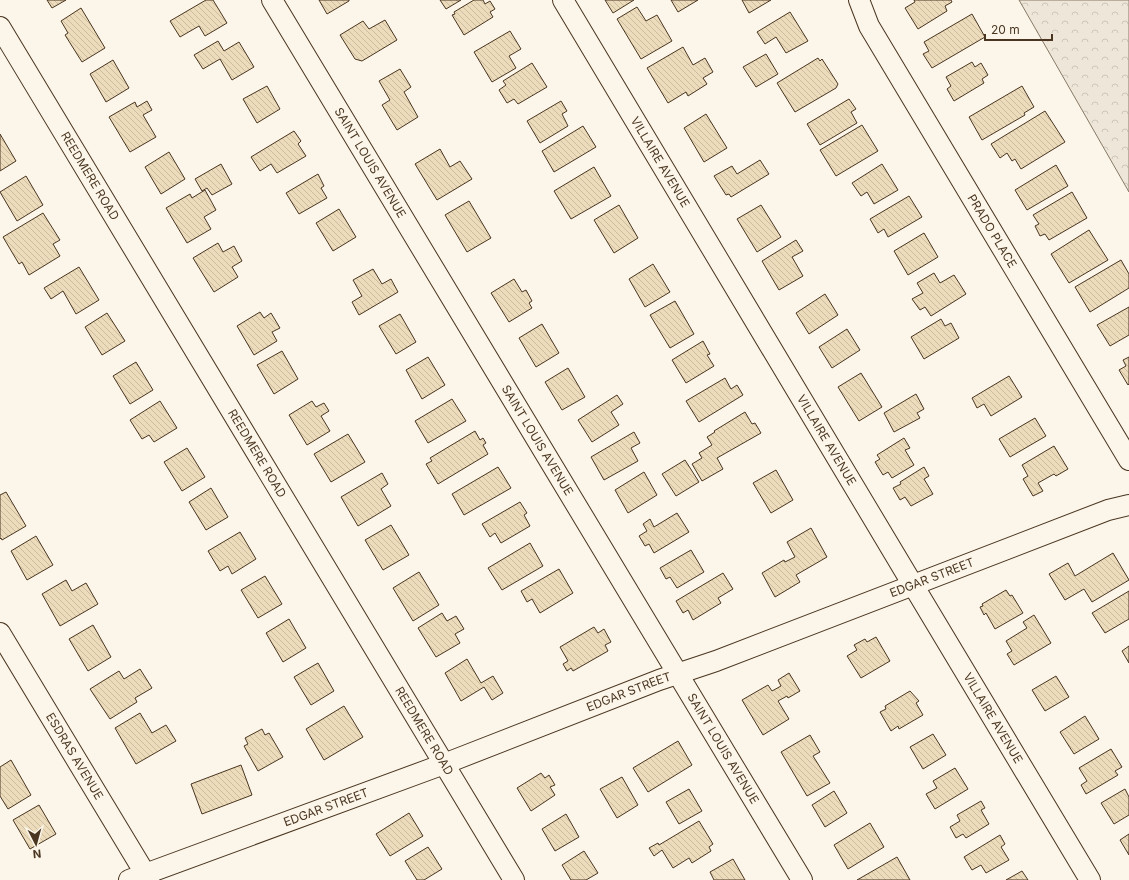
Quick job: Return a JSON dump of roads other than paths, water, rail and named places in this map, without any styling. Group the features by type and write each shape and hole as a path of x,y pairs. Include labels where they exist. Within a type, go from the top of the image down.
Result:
{"street":[{"name":"SAINT LOUIS AVENUE","path":"272,0 802,880"},
{"name":"VILLAIRE AVENUE","path":"563,0 1090,880"},
{"name":"PRADO PLACE","path":"859,0 869,26 1129,460"},
{"name":"REEDMERE ROAD","path":"0,27 514,880"},
{"name":"EDGAR STREET","path":"141,878 444,764 678,673 716,661 1108,510 1129,505"},
{"name":"ESDRAS AVENUE","path":"0,633 141,878"}]}
